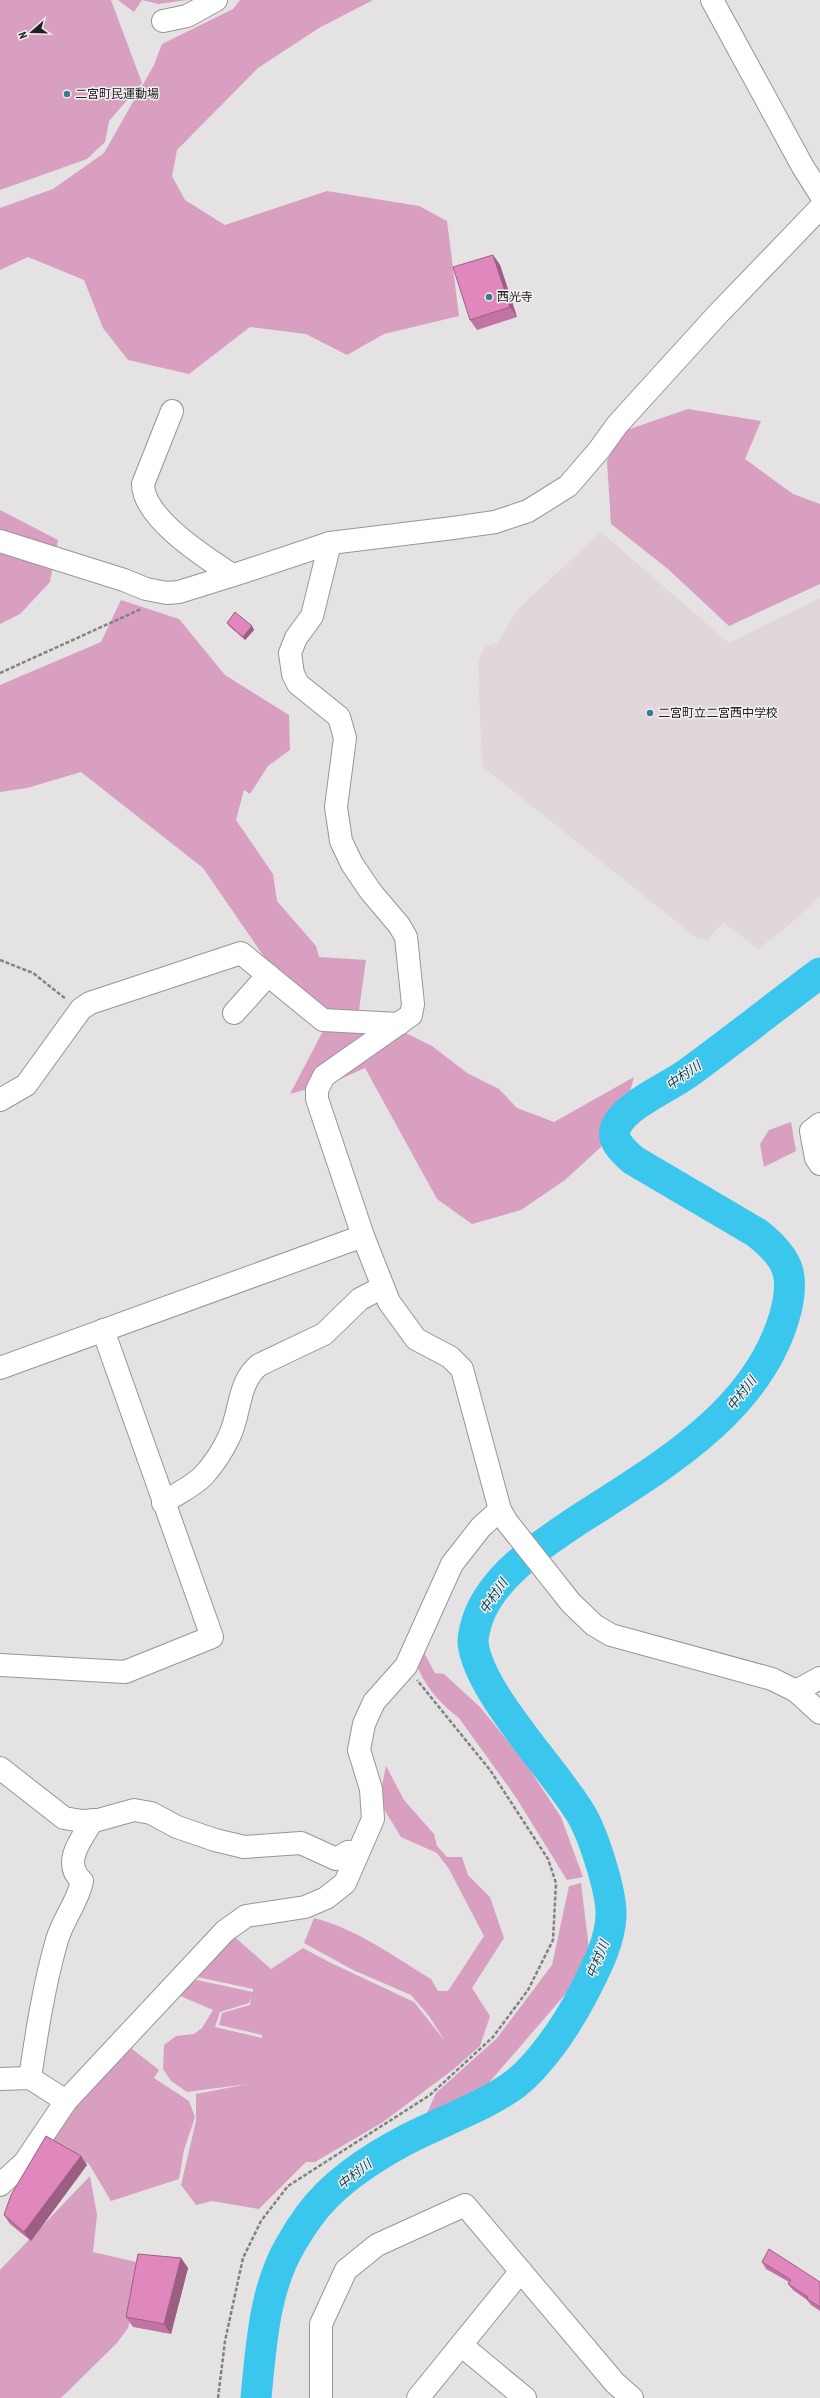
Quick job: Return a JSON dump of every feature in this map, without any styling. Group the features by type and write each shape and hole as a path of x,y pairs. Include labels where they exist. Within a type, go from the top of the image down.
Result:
{"street":[{"path":"163,21 187,16 216,0"},
{"path":"712,0 803,168 820,194"},
{"path":"0,541 156,592 179,592 330,543 495,522 528,511 568,486 627,413 717,315 820,208"},
{"path":"172,411 143,484 143,493 148,503 184,543 232,575"},
{"path":"330,543 312,616 292,645 291,664 298,684 339,717 342,722 344,738 336,808 341,841 352,864 371,892 399,925 406,937 413,1004 411,1015 324,1076 317,1090 319,1108 363,1236 388,1302 416,1339 450,1357 462,1369 504,1516 548,1574 582,1615 594,1625 611,1635 772,1679 796,1691 820,1713"},
{"path":"0,1100 26,1085 81,1009 94,1001 241,953 322,1020 399,1024"},
{"path":"233,1012 268,975"},
{"path":"820,1124 811,1130 816,1158 820,1164"},
{"path":"0,1368 363,1236"},
{"path":"164,1503 203,1476 216,1459 230,1436 243,1387 250,1372 259,1365 324,1334 360,1298 383,1287"},
{"path":"0,1665 125,1672 212,1637 103,1330"},
{"path":"0,2185 25,2162 66,2101 225,1931 246,1916 305,1907 326,1898 345,1883 373,1819 371,1789 359,1750 364,1724 374,1702 406,1666 452,1564 481,1527 504,1516"},
{"path":"796,1691 820,1678"},
{"path":"0,1768 64,1818 82,1821 93,1820 134,1810 151,1813 177,1827 215,1840 244,1847 301,1843 336,1859 348,1852 356,1858"},
{"path":"30,2078 42,2000 57,1938 80,1891 82,1881 74,1874 72,1865 76,1849 93,1820"},
{"path":"0,2078 30,2078 66,2101"},
{"path":"321,2398 321,2324 346,2270 377,2245 465,2205 615,2383 632,2398"},
{"path":"418,2398 521,2271"},
{"path":"461,2345 525,2398"}],"path":[{"path":"0,673 143,608"},
{"path":"0,960 33,973 81,1009"},
{"path":"218,2398 225,2341 244,2258 261,2221 288,2186 430,2095 493,2037 528,1990 553,1940 556,1883 548,1859 490,1770 406,1666"}],"shaded area":[{"name":"二宮町民運動場","path":"0,0 111,0 142,83 109,121 105,142 87,159 0,190"},
{"path":"118,0 142,0 134,12"},
{"path":"142,0 187,0 158,4"},
{"path":"240,0 373,0 319,28 258,68 177,150 172,176 185,200 225,225 327,191 419,206 447,221 459,316 384,334 347,355 306,334 250,327 189,374 128,360 103,328 84,280 28,257 0,270 0,208 53,189 104,153 154,65 162,44 233,9"},
{"path":"688,409 761,421 745,459 793,494 820,504 820,584 729,626 668,569 611,524 607,461 621,432"},
{"path":"0,510 58,540 50,582 20,614 0,624"},
{"name":"二宮町立二宮西中学校","path":"601,532 729,643 820,598 820,896 789,925 758,949 723,922 708,940 698,939 482,766 478,661 485,647 497,643 518,609"},
{"path":"121,600 179,619 225,675 289,715 290,750 268,766 250,794 244,790 236,820 273,874 277,901 316,946 319,957 366,960 359,1010 432,1046 467,1073 499,1089 517,1108 554,1122 634,1077 626,1106 601,1147 565,1180 521,1210 472,1224 437,1199 365,1068 336,1081 290,1094 323,1031 280,980 203,868 81,772 27,788 0,792 0,685 101,642"},
{"path":"791,1122 796,1151 764,1167 760,1144 769,1130"},
{"path":"422,1649 435,1673 444,1674 480,1707 524,1761 561,1817 583,1877 567,1880 515,1796 459,1718 438,1699 426,1683 421,1675 415,1658"},
{"path":"386,1766 404,1800 434,1834 437,1846 447,1857 462,1857 468,1875 490,1897 504,1938 472,1988 490,2016 480,2046 454,2069 383,2122 315,2162 306,2162 259,2209 212,2201 196,2205 181,2185 196,2121 196,2094 248,2084 187,2092 171,2081 163,2069 164,2045 176,2036 194,2034 202,2028 213,2010 178,1995 188,1978 253,1992 253,1989 188,1975 229,1932 271,1969 303,1948 329,1962 414,2002 445,2041 429,2016 411,1995 353,1970 304,1943 314,1918 330,1923 360,1936 431,1979 438,1991 448,1991 484,1936 449,1869 437,1853 401,1837 379,1801","holes":["251,1997 250,2005 222,2013 219,2025 262,2035 262,2038 215,2027 220,2012 249,2003"]},
{"path":"581,1883 589,1949 568,1991 481,2092 453,2111 423,2122 436,2093 497,2038 552,1965 569,1886"},
{"path":"131,2048 159,2070 154,2078 189,2101 195,2117 184,2150 179,2179 111,2201 89,2164 45,2142 116,2053"},
{"path":"90,2176 97,2215 93,2252 145,2264 128,2328 117,2343 61,2398 0,2398 0,2270"}],"building":[{"name":"西光寺","path":"493,255 510,307 470,320 453,267"},
{"path":"235,612 252,626 243,637 227,623"},
{"path":"46,2136 81,2156 24,2232 4,2215 11,2195"},
{"path":"769,2249 820,2282 820,2307 788,2284 791,2280 762,2262"},
{"path":"138,2254 181,2258 164,2324 126,2317"}],"waterway":[{"name":"中村川","path":"256,2398 262,2339 269,2299 282,2261 291,2244 312,2212 327,2195 350,2175 392,2147 486,2102 525,2076 562,2030 583,1994 605,1946 610,1926 610,1906 605,1878 591,1835 581,1814 569,1796 519,1730 488,1683 478,1662 473,1642 474,1631 480,1613 488,1599 497,1586 520,1562 545,1542 667,1462 697,1438 725,1413 750,1384 770,1353 784,1318 788,1304 789,1291 787,1270 777,1251 757,1233 633,1160 616,1141 615,1132 616,1127 628,1111 688,1073 820,973"}],"place":[{"name":"二宮町民運動場","path":"67,94"},
{"name":"西光寺","path":"489,297"},
{"name":"二宮町立二宮西中学校","path":"650,713"}]}
